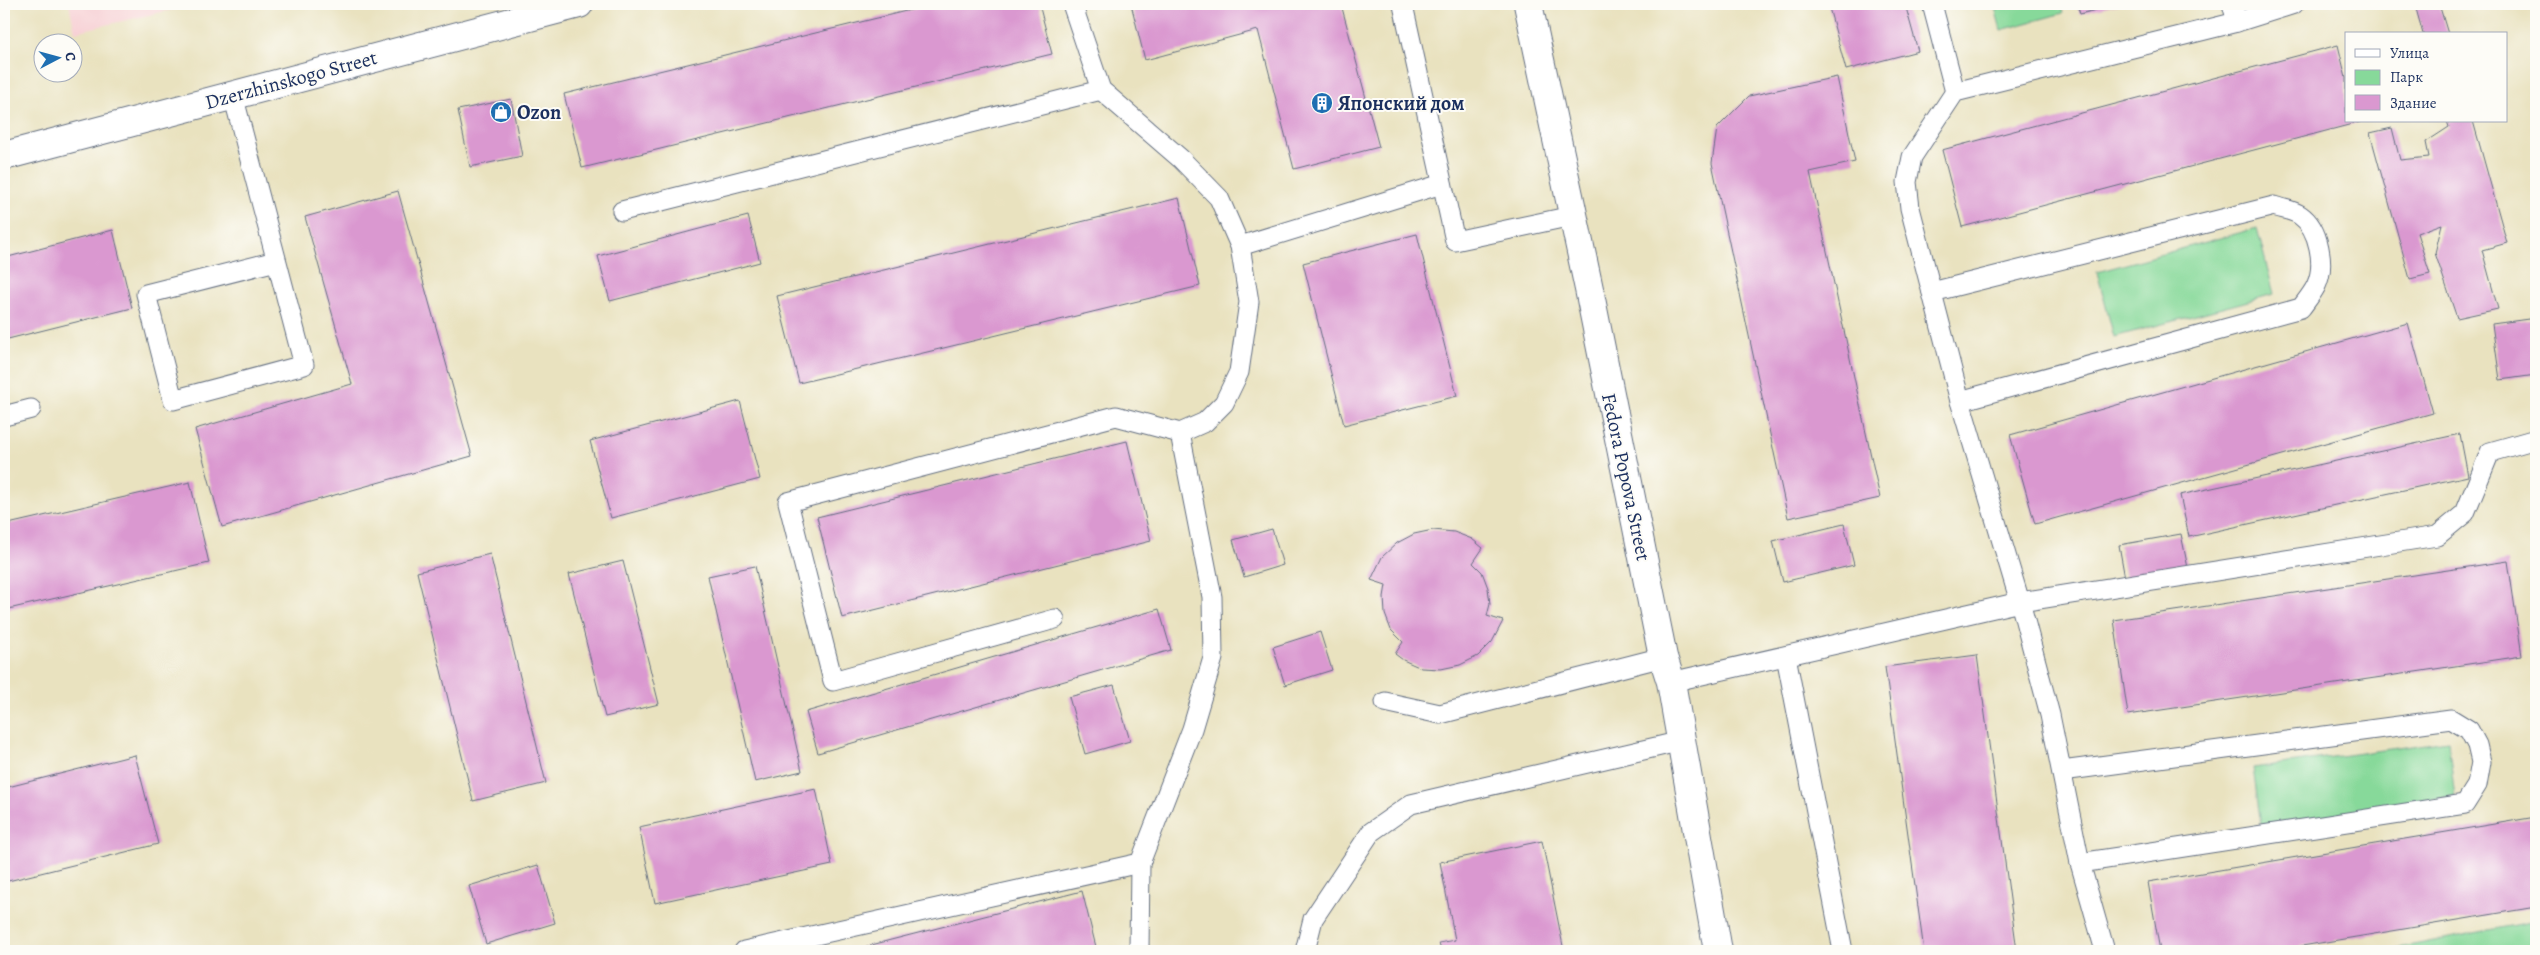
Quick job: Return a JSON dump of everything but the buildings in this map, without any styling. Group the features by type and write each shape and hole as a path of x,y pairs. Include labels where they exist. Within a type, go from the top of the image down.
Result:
{"street":[{"name":"Dzerzhinskogo Street","path":"4,156 579,4"},
{"name":"Fedora Popova Street","path":"1528,4 1682,741 1718,951"}],"lane":[{"path":"1055,620 833,681 788,502 1116,416 1180,434 1205,422 1224,403 1239,372 1249,302 1240,246 1219,198 1181,159 1101,90 1072,4"},
{"path":"1932,4 1955,92"},
{"path":"2105,951 2080,863 2050,715 2020,602 1960,401 1910,208 1908,182 1912,157 1955,92 2235,13 2294,4"},
{"path":"1403,5 1455,241 1572,216"},
{"path":"622,211 1101,90"},
{"path":"233,96 304,365 173,400 146,294 276,260"},
{"path":"1240,246 1442,184"},
{"path":"1932,292 2274,206 2299,214 2312,228 2318,245 2321,264 2316,285 2301,308 1960,401"},
{"path":"4,416 31,409"},
{"path":"1140,951 1140,863 1192,729 1212,658 1212,597 1180,434"},
{"path":"1385,702 1440,714 1667,670 1786,656 2020,602 2437,536 2466,513 2490,452 2536,439"},
{"path":"1786,656 1843,951"},
{"path":"2062,771 2451,719 2470,730 2477,745 2481,762 2477,785 2465,804 2080,863"},
{"path":"1305,951 1313,919 1371,832 1411,804 1682,741"},
{"path":"744,951 1140,863"}],"shaded area":[{"path":"69,4 197,4 75,32"}],"green space":[{"path":"1994,4 2060,4 2063,13 2001,30"},
{"path":"2257,228 2274,294 2114,337 2097,272"},
{"path":"2448,741 2455,797 2261,825 2253,768"},
{"path":"2530,922 2536,951 2383,951"}],"place":[{"name":"Японский дом","path":"1322,103"},
{"name":"Ozon","path":"501,112"}]}
